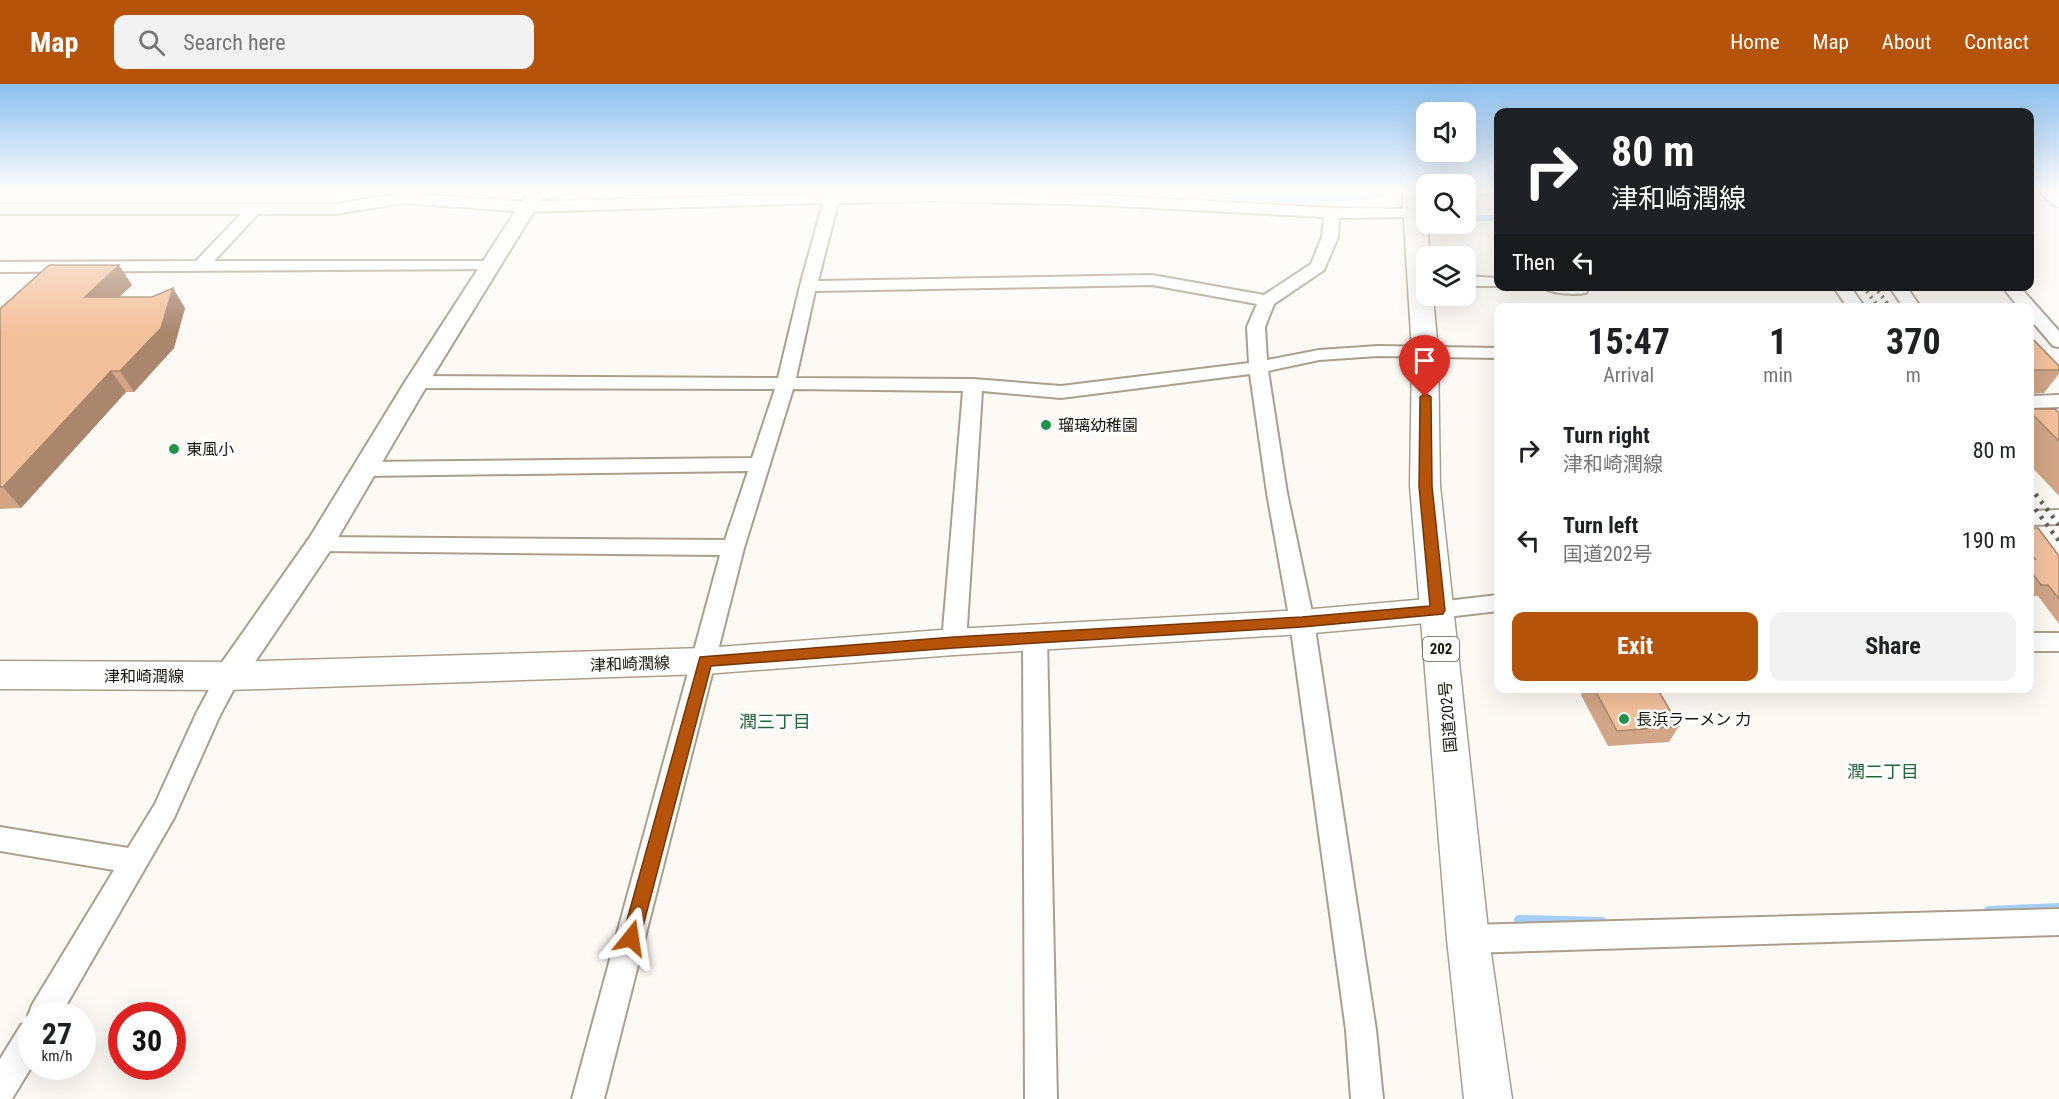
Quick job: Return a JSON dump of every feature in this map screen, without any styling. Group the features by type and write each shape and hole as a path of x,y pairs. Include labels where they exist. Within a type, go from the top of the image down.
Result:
{"main road":[{"name":"国道202号","path":"1424,306 1425,486 1468,939 1488,1099"},
{"name":"津和崎潤線","path":"0,675 229,676 705,661 954,642 1302,622 1438,610"}],"street":[{"path":"201,266 228,237"},
{"path":"51,1002 165,810 208,714 229,676 320,544 417,382 508,237"},
{"path":"588,1099 733,548 786,383 821,237"},
{"path":"1330,237 1318,267 1267,301 1256,327 1258,367 1277,493 1302,622 1361,1030 1367,1099"},
{"path":"0,267 492,264"},
{"path":"808,286 1152,280 1267,301"},
{"path":"1476,282 1494,283"},
{"path":"2014,291 2025,303"},
{"path":"2034,313 2056,334"},
{"path":"2034,331 2056,334"},
{"path":"417,382 786,383 973,386 1060,392 1258,367 1319,355 1378,351 1494,353"},
{"path":"954,642 973,386"},
{"path":"2034,402 2059,401"},
{"path":"365,469 760,464"},
{"path":"2034,518 2059,517"},
{"path":"320,544 733,548"},
{"path":"1438,610 1494,603"},
{"path":"1035,639 1041,1099"},
{"path":"2034,642 2059,642"},
{"path":"0,839 135,861"},
{"path":"1468,939 2059,922"},
{"path":"0,1089 18,1059"}],"building":[{"path":"49,265 119,265 85,297 152,297 173,288 161,328 120,371 111,371 3,487 0,487 0,309"},
{"path":"2034,340 2059,366 2059,370 2034,370"},
{"path":"2034,409 2055,409 2059,413 2059,441 2034,416"},
{"path":"2034,528 2038,528 2059,556 2059,599 2048,585 2041,585 2034,575"},
{"path":"1597,693 1660,693 1679,726 1617,731"}],"waterway":[{"path":"1989,911 2059,908"},
{"path":"1519,920 1602,922"}],"railway":[{"path":"1867,291 1875,303"},
{"path":"1878,291 1887,303"},
{"path":"2034,492 2059,525"},
{"path":"2034,507 2059,541"}],"place":[{"name":"瑠璃幼稚園","path":"1046,425"},
{"name":"東風小","path":"174,449"},
{"name":"長浜ラーメン 力","path":"1624,719"}],"district":[{"name":"潤三丁目","path":"775,721"},
{"name":"潤二丁目","path":"1883,771"}],"route":[{"path":"631,938 705,661 954,642 1302,622 1438,610 1425,486 1425,397"}]}
